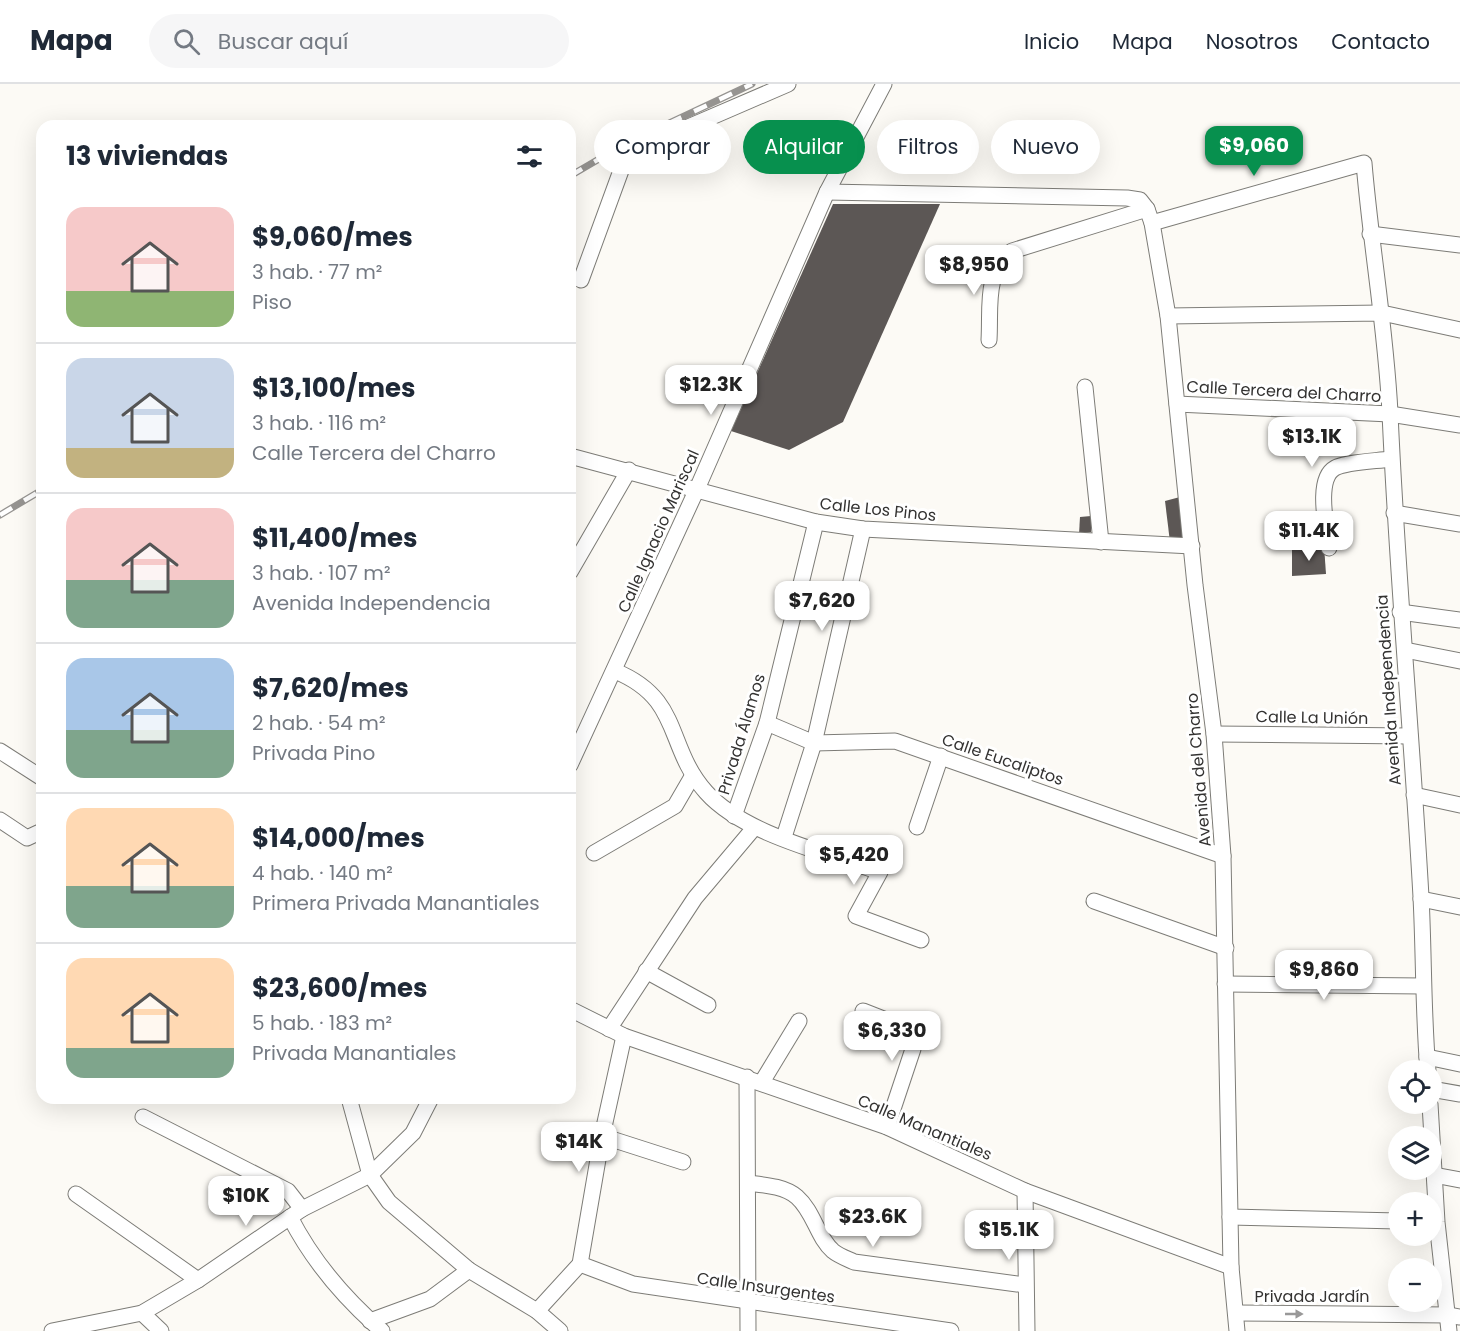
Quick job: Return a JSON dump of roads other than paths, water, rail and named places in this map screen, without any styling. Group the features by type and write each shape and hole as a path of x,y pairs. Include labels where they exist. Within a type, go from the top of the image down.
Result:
{"street":[{"path":"581,280 623,165 686,129 788,84"},
{"name":"Calle Ignacio Mariscal","path":"576,752 697,489 827,192 884,84"},
{"name":"Avenida Independencia","path":"1150,216 1364,163 1370,234 1383,313 1390,414 1390,459 1421,899 1427,1060"},
{"path":"827,192 1140,200 1150,216 1012,251 999,261 992,276 989,340"},
{"name":"Avenida del Charro","path":"1150,216 1168,316 1214,734 1223,856 1231,1267 1236,1331"},
{"path":"1370,234 1460,245"},
{"path":"1168,316 1383,313 1460,330"},
{"path":"1085,387 1101,542"},
{"name":"Calle Tercera del Charro","path":"1177,404 1390,414 1460,425"},
{"name":"Calle Los Pinos","path":"576,457 816,522 863,529 1192,546"},
{"path":"1329,548 1323,488 1327,476 1335,468 1390,459"},
{"path":"576,561 628,470"},
{"path":"1394,513 1460,524"},
{"name":"Privada Álamos","path":"734,816 767,723 816,522"},
{"path":"784,837 814,743 863,529"},
{"path":"1400,612 1460,620"},
{"path":"1405,650 1460,661"},
{"path":"615,671 637,680 653,695 665,712 693,775 706,792 734,816 754,828 880,872 856,916 921,940"},
{"name":"Calle Eucaliptos","path":"767,723 814,743 895,741 1223,856"},
{"name":"Calle La Unión","path":"1214,734 1410,736"},
{"path":"0,751 36,774"},
{"path":"916,827 940,756"},
{"path":"594,853 675,806 693,775"},
{"path":"1414,795 1460,805"},
{"path":"0,820 27,838 36,834"},
{"path":"609,1029 695,898 754,828"},
{"path":"1421,899 1460,907"},
{"path":"1094,901 1226,948"},
{"path":"646,971 708,1005"},
{"path":"1226,984 1423,986"},
{"path":"862,1011 891,1022 913,1036 913,1049 887,1127"},
{"name":"Calle Manantiales","path":"576,1012 624,1036 887,1127 1025,1191 1231,1267"},
{"path":"762,1082 799,1021"},
{"path":"537,1311 579,1264 602,1136 624,1036"},
{"path":"1442,1064 1460,1064"},
{"path":"747,1077 748,1331"},
{"path":"1442,1091 1460,1094"},
{"path":"351,1104 370,1175 389,1202 469,1270 537,1311 560,1331"},
{"path":"52,1331 142,1314 198,1280 296,1213 370,1175 413,1132 428,1104"},
{"path":"143,1117 288,1191 305,1246 349,1302 382,1331"},
{"path":"602,1136 683,1162"},
{"path":"1442,1177 1460,1180"},
{"path":"748,1183 777,1187 797,1197 812,1215 824,1240 834,1253 854,1262 1025,1286"},
{"path":"1025,1191 1027,1331"},
{"path":"76,1194 198,1280"},
{"path":"1230,1217 1388,1221"},
{"path":"1439,1246 1454,1316 1449,1331"},
{"name":"Calle Insurgentes","path":"579,1264 633,1284 747,1303 951,1331"},
{"path":"370,1321 430,1299 469,1270"},
{"name":"Privada Jardín","path":"1236,1313 1454,1316"},
{"path":"142,1314 160,1331"}],"railway":[{"path":"576,172 623,145 752,84"},
{"path":"0,515 36,494"}]}
